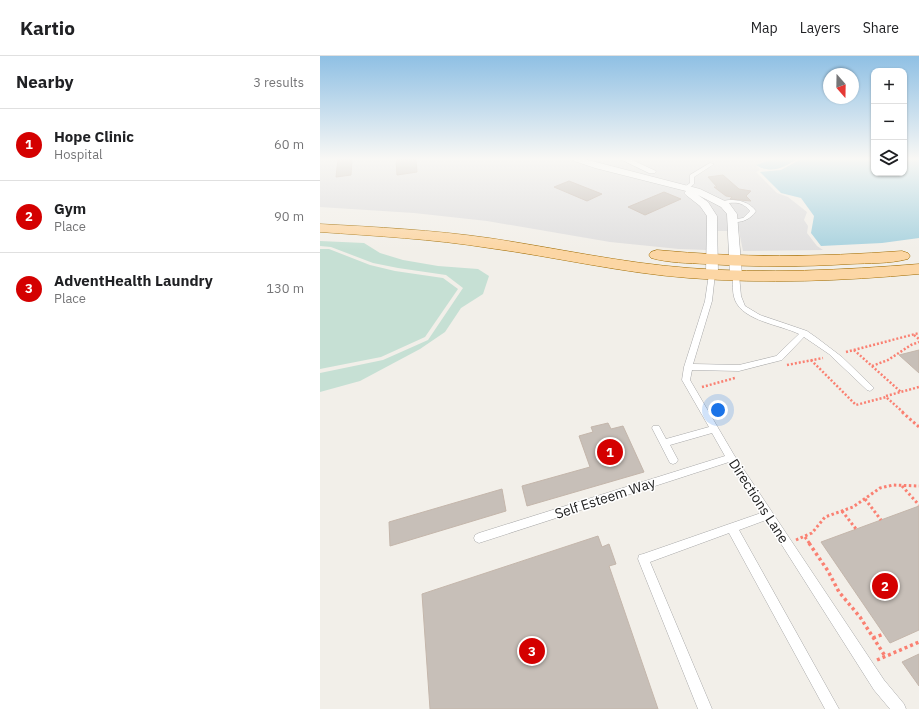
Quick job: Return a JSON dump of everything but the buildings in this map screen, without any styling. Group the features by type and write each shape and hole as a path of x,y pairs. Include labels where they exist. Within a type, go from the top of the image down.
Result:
{"main road":[{"path":"320,216 409,222 676,257 713,266 736,267 919,254"},
{"path":"320,228 393,232 488,243 618,265 689,273 713,266"},
{"path":"736,267 773,276 862,274 919,269"}],"street":[{"path":"687,189 704,204 712,216 713,266"},
{"path":"688,189 696,191 723,204 732,214 736,267"},
{"path":"707,208 723,204"}],"lane":[{"path":"723,204 729,200 740,202 750,207 753,211 744,219 733,221"},
{"name":"Directions Lane","path":"713,266 712,290 688,367 686,380 713,429 786,543 866,665 899,709"},
{"path":"736,267 737,296 743,306 757,315 804,334 825,347 870,388"},
{"path":"688,367 738,368 780,358 804,334"},
{"path":"656,428 673,460"},
{"path":"664,443 713,429"},
{"name":"Self Esteem Way","path":"479,538 731,458"},
{"path":"705,709 643,560 768,515"},
{"path":"732,528 832,709"}],"path":[{"path":"842,353 919,333"},
{"path":"914,335 919,339"},
{"path":"872,366 888,360 911,344 919,342"},
{"path":"854,350 901,392"},
{"path":"886,397 919,387"},
{"path":"786,543 805,537 817,527 824,517 853,507 880,488 893,485 919,486"},
{"path":"902,486 919,505"},
{"path":"864,499 881,520"},
{"path":"842,511 856,529"},
{"path":"805,537 828,571 839,592 860,617 885,656"},
{"path":"873,638 884,634"},
{"path":"866,665 919,642"}],"shaded area":[{"path":"320,189 773,189 777,193 788,197 807,212 804,220 808,226 807,233 817,246 823,250 743,251 739,231 708,231 708,250 679,249 610,242 487,221 414,213 320,207"}],"green space":[{"path":"320,241 364,243 380,253 403,260 438,266 478,269 489,276 483,294 461,308 445,332 420,349 360,381 320,392 320,373 383,360 428,340 463,288 446,275 373,263 331,247 320,246"},
{"path":"320,249 329,249 370,265 395,271 443,278 458,289 425,337 381,357 320,369"}],"water":[{"path":"777,189 919,189 919,238 882,243 821,246 811,233 814,216 801,198 781,193"}],"place":[{"name":"Hope Clinic","path":"610,452"},
{"name":"Gym","path":"885,586"},
{"name":"AdventHealth Laundry","path":"532,651"}]}
